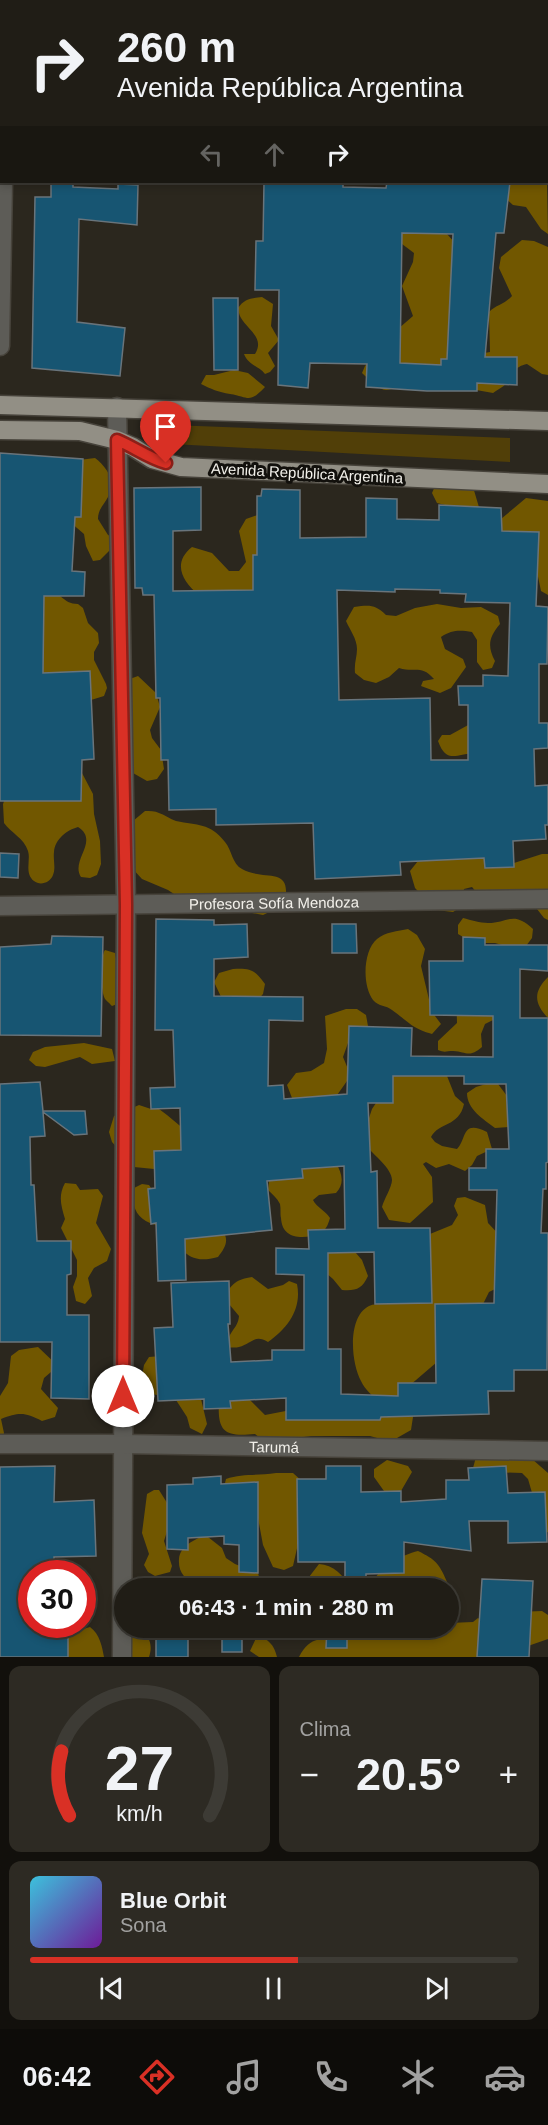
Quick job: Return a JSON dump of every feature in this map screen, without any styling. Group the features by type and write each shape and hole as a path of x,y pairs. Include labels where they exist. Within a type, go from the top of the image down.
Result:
{"main road":[{"path":"0,405 548,421"},
{"name":"Avenida República Argentina","path":"0,430 80,431 117,440 152,459 181,467 548,484"}],"street":[{"path":"0,346 3,183"},
{"path":"117,407 126,905 122,1657"},
{"name":"Profesora Sofía Mendoza","path":"0,906 548,899"},
{"name":"Tarumá","path":"0,1444 548,1451"}],"shaded area":[{"path":"505,183 547,183 548,234 541,229 526,207 513,205 504,197"},
{"path":"401,222 430,224 447,234 473,263 450,306 455,323 473,355 490,352 489,312 512,296 499,268 501,257 522,240 534,241 548,247 548,375 542,374 527,364 522,365 516,369 506,384 493,393 409,378 394,388 384,390 362,373 365,366 398,329 413,316 402,286 413,262 414,253 398,241"},
{"path":"262,297 273,304 271,326 279,340 268,353 275,366 265,374 248,361 244,354 255,354 258,343 254,334 240,317 238,308 248,300"},
{"path":"234,370 248,373 265,387 249,398 218,391 201,384 206,375"},
{"path":"171,425 510,438 510,462 172,444"},
{"path":"95,458 107,470 111,480 111,491 99,512 98,519 108,535 115,538 115,545 100,560 93,561 86,546 84,534 70,522 79,460"},
{"path":"436,484 473,487 481,514 501,519 526,498 548,501 548,595 541,591 535,562 492,533 445,505 437,503 432,493"},
{"path":"266,512 258,590 199,595 188,584 182,572 182,559 186,553 192,547 212,553 229,571 239,571 246,562 239,531 246,519"},
{"path":"0,556 58,588 62,598 83,608 88,623 98,633 99,643 94,652 94,660 106,684 104,696 91,700 65,691 0,641"},
{"path":"437,604 461,608 481,607 498,616 500,624 490,642 495,661 492,668 483,670 477,662 477,640 472,632 459,631 441,637 445,649 463,659 466,667 451,688 440,693 421,686 423,681 434,679 421,670 399,668 389,677 376,683 364,680 355,673 357,645 346,621 354,607 372,606 386,615 396,616 415,608"},
{"path":"138,676 156,693 160,707 150,730 152,738 161,750 164,769 157,779 147,781 133,773 119,749 118,718 112,703 116,684"},
{"path":"470,724 474,753 452,756 444,752 438,741 442,735 450,735"},
{"path":"82,773 93,794 94,814 100,841 101,864 97,875 90,878 81,877 79,864 86,838 84,832 78,827 59,839 54,852 52,878 45,883 36,883 29,874 29,855 26,846 4,823 5,799"},
{"path":"145,811 156,812 176,821 203,826 214,831 227,845 239,867 251,873 281,879 285,884 286,892 284,905 263,915 183,900 168,890 142,879 131,867 127,826"},
{"path":"470,854 514,863 548,854 548,920 530,900 478,894 472,887 464,889 461,907 453,912 436,910 415,888 410,871 418,861"},
{"path":"463,918 488,923 510,919 520,920 533,929 532,938 526,946 516,949 495,943 473,943 458,934 458,925"},
{"path":"408,929 417,935 425,949 421,966 432,1012 441,1024 432,1034 415,1027 390,1008 375,1002 367,986 366,968 372,944 384,935"},
{"path":"105,950 115,953 119,976 120,1003 112,1006 105,999 101,981 101,966"},
{"path":"233,969 252,971 265,984 263,994 254,1004 223,1001 214,982 219,973"},
{"path":"548,977 548,1018 540,1007 537,997 543,982"},
{"path":"456,991 509,1022 493,1020 485,1024 481,1034 482,1047 468,1054 438,1050 438,1041 457,1023"},
{"path":"346,1009 357,1009 366,1015 368,1026 348,1043 343,1057 348,1069 347,1081 335,1098 307,1103 292,1098 287,1085 296,1073 311,1071 324,1063 327,1049 325,1016"},
{"path":"84,1043 112,1049 115,1061 92,1064 80,1057 45,1067 36,1066 29,1060 33,1052 45,1047"},
{"path":"422,1072 432,1076 447,1076 455,1096 464,1104 458,1117 431,1137 435,1142 457,1149 466,1132 473,1128 487,1132 492,1149 477,1156 465,1171 449,1164 436,1168 426,1162 423,1164 432,1177 433,1202 410,1223 389,1220 382,1207 392,1183 391,1175 386,1166 366,1145 368,1121 380,1097 387,1075"},
{"path":"486,1084 498,1084 510,1100 509,1127 495,1128 476,1113 470,1104 467,1093"},
{"path":"139,1105 159,1109 167,1115 185,1130 192,1147 162,1161 154,1169 134,1167 112,1142 109,1132 114,1116"},
{"path":"336,1163 342,1178 339,1190 336,1193 319,1195 313,1200 330,1218 326,1228 312,1236 291,1235 282,1224 280,1204 268,1190 269,1181 295,1170"},
{"path":"65,1183 76,1184 80,1190 98,1189 103,1196 96,1223 111,1249 107,1261 94,1268 88,1278 92,1296 85,1304 76,1301 73,1287 77,1276 77,1260 61,1228 65,1219 61,1196"},
{"path":"142,1184 149,1185 155,1194 222,1230 226,1237 226,1244 218,1257 199,1259 192,1257 161,1228 141,1217 135,1209 133,1194 134,1188"},
{"path":"465,1197 485,1205 488,1223 504,1240 503,1285 489,1292 483,1304 437,1362 409,1386 405,1393 380,1403 361,1381 355,1363 353,1341 357,1320 369,1306 383,1304 430,1234 452,1225 458,1215 454,1206 457,1198"},
{"path":"318,1249 355,1252 362,1260 368,1276 363,1284 355,1289 342,1290 319,1267"},
{"path":"252,1277 268,1289 289,1281 297,1284 295,1310 282,1331 268,1342 257,1339 239,1347 228,1348 229,1337 239,1316 224,1298 235,1283"},
{"path":"38,1347 58,1366 44,1378 41,1389 58,1408 55,1417 42,1421 22,1414 1,1419 4,1433 0,1447 0,1396 8,1383 11,1356 19,1350"},
{"path":"161,1356 179,1392 192,1399 201,1399 207,1424 202,1434 190,1428 187,1417 176,1400 149,1393 141,1381 144,1365 149,1357"},
{"path":"242,1392 265,1415 296,1409 411,1408 413,1417 411,1430 397,1438 384,1440 370,1436 311,1436 270,1446 255,1434 237,1435 225,1431 222,1427 219,1402"},
{"path":"476,1457 509,1460 532,1459 548,1473 548,1532 544,1534 528,1479 522,1473 489,1472 473,1468"},
{"path":"387,1460 408,1466 412,1472 401,1491 384,1491 374,1477 374,1469"},
{"path":"293,1473 303,1482 298,1544 293,1566 284,1570 273,1567 263,1545 258,1518 248,1503 236,1501 225,1483 226,1479 238,1476"},
{"path":"159,1490 169,1506 170,1522 164,1541 172,1566 170,1572 155,1576 148,1572 144,1565 149,1554 142,1533 147,1494"},
{"path":"208,1537 222,1548 226,1558 258,1573 259,1578 186,1578 181,1571 179,1559 182,1551 194,1540"},
{"path":"418,1551 439,1566 445,1578 376,1578 387,1566 405,1555"},
{"path":"319,1564 329,1566 344,1578 309,1578"},
{"path":"542,1611 548,1615 548,1639 497,1657 299,1657 308,1645 328,1638 459,1638 459,1623 473,1622 478,1618 481,1620 518,1612"},
{"path":"96,1634 104,1657 52,1657 68,1638 96,1638"},
{"path":"131,1638 148,1638 151,1649 149,1657 131,1657 129,1644"},
{"path":"256,1638 262,1638 270,1643 277,1657 259,1657 250,1651"}],"building":[{"path":"51,183 73,183 73,187 118,189 118,184 138,185 137,225 79,219 77,322 125,328 120,376 32,368 35,197 51,197"},
{"path":"264,183 343,183 343,187 386,188 387,183 510,183 504,233 496,233 485,357 517,357 517,385 477,383 477,391 427,391 366,387 367,364 310,363 308,388 278,385 279,290 255,290 256,241 263,241","holes":["402,233 453,234 447,359 441,359 441,365 400,363"]},
{"path":"213,298 238,298 238,370 214,370"},
{"path":"0,453 83,459 81,517 75,517 72,571 85,572 84,596 44,596 43,673 90,671 94,759 82,760 81,801 0,801"},
{"path":"201,487 201,530 173,531 173,591 253,590 253,555 257,555 257,496 261,496 262,489 300,490 300,538 366,537 366,498 397,499 397,519 439,520 439,505 501,508 502,531 539,532 536,606 548,607 547,664 539,664 539,723 548,723 548,748 534,749 535,786 548,785 546,839 513,841 514,867 485,868 484,858 400,862 401,875 315,879 313,823 216,825 216,809 169,810 168,760 161,760 160,698 156,698 154,595 143,595 142,588 135,588 134,488","holes":["395,589 440,590 440,593 466,594 465,602 510,603 508,676 483,675 483,686 458,686 459,705 468,705 468,760 431,760 430,698 339,700 337,590 395,592"]},
{"path":"0,853 19,854 18,878 0,877"},
{"path":"156,919 214,920 214,925 247,924 248,957 214,959 214,996 303,997 303,1021 269,1020 268,1086 283,1085 284,1099 347,1094 349,1026 412,1028 411,1056 493,1057 493,1016 430,1015 429,961 463,961 463,937 485,938 485,945 548,945 548,971 520,969 520,1018 548,1018 548,1162 546,1163 546,1189 543,1189 541,1233 548,1233 547,1370 514,1370 514,1391 488,1391 489,1414 381,1417 380,1420 286,1420 286,1398 230,1401 231,1408 204,1409 204,1399 158,1401 154,1328 173,1327 171,1283 229,1281 230,1324 228,1324 231,1362 272,1360 272,1350 304,1350 304,1275 276,1274 276,1248 309,1249 308,1230 345,1229 344,1166 302,1169 303,1178 267,1181 272,1230 185,1239 186,1280 158,1281 156,1223 151,1224 148,1189 155,1188 154,1151 181,1150 180,1108 151,1109 150,1088 175,1087 173,1030 155,1030","holes":["393,1076 464,1076 464,1084 506,1084 509,1149 486,1149 486,1168 469,1168 469,1190 497,1190 494,1303 435,1304 436,1383 398,1383 398,1396 341,1394 341,1349 328,1349 328,1253 374,1252 375,1304 432,1303 430,1228 378,1228 377,1171 371,1172 368,1103 393,1103"]},
{"path":"332,924 356,924 357,953 332,953"},
{"path":"52,936 103,937 101,1036 0,1035 0,947 51,944"},
{"path":"40,1082 43,1111 85,1111 87,1134 74,1135 43,1112 45,1136 30,1137 31,1185 34,1185 37,1241 71,1241 71,1274 67,1275 67,1315 89,1315 89,1399 51,1398 52,1342 0,1342 0,1084"},
{"path":"55,1466 54,1502 94,1500 96,1556 54,1557 54,1560 18,1560 18,1638 68,1638 68,1657 0,1657 0,1467"},
{"path":"326,1466 361,1466 361,1492 401,1491 401,1502 446,1499 446,1480 469,1480 468,1468 506,1466 508,1493 545,1492 547,1542 508,1543 508,1521 469,1521 471,1551 404,1542 404,1573 366,1574 366,1578 345,1578 345,1562 298,1562 297,1479 326,1479"},
{"path":"221,1476 221,1484 258,1482 258,1573 239,1572 239,1545 224,1544 224,1536 188,1538 188,1550 167,1549 167,1485 193,1484 193,1478"},
{"path":"482,1579 533,1581 529,1657 477,1657"},
{"path":"156,1638 188,1638 188,1657 156,1657"},
{"path":"222,1638 242,1638 242,1652 222,1652"},
{"path":"326,1638 347,1638 347,1648 326,1648"}],"route":[{"path":"123,1396 126,905 117,440 152,459 166,463"}]}
